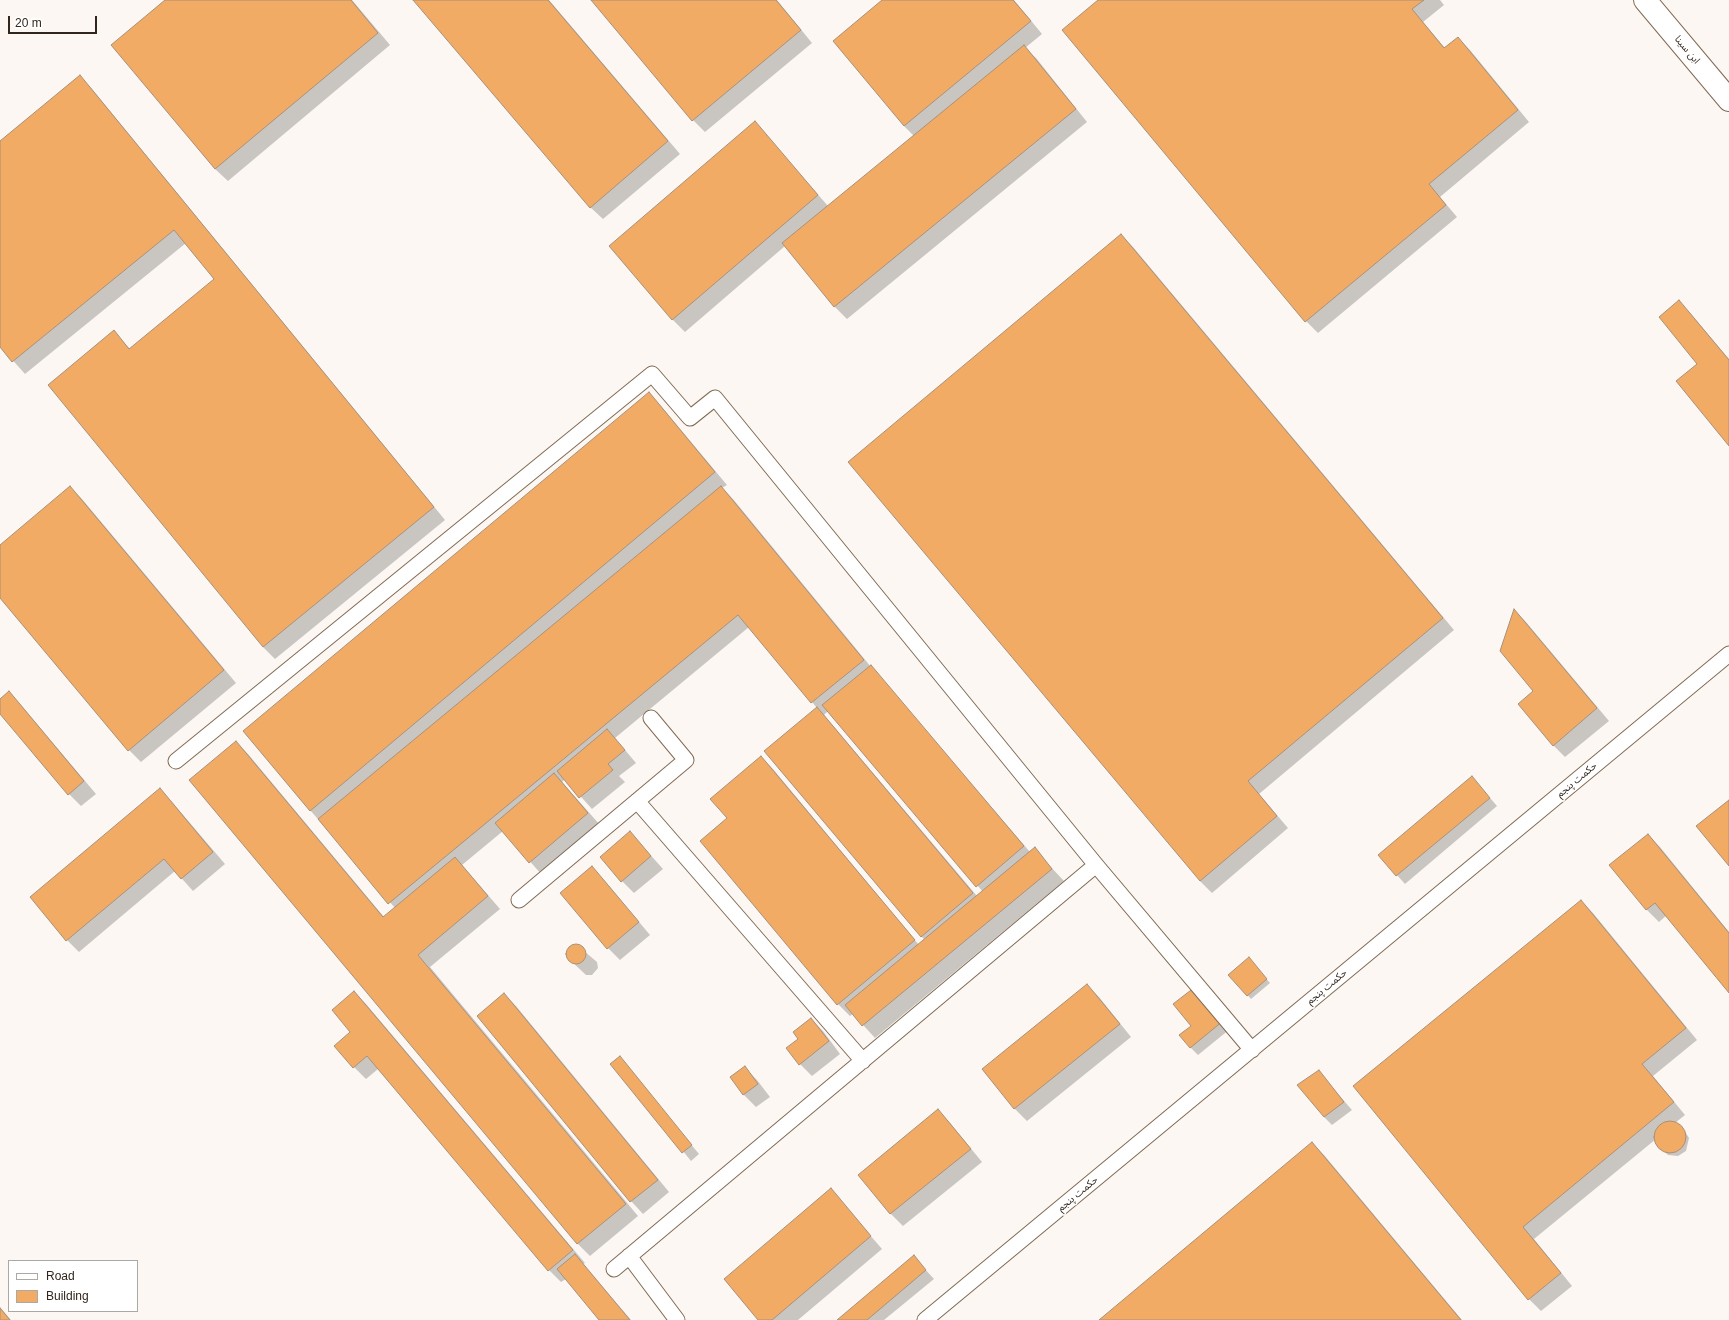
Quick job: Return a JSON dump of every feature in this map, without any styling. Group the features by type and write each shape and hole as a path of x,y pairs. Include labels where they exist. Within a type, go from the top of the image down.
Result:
{"street":[{"name":"ابن سینا","path":"1645,0 1729,100"}],"lane":[{"path":"176,761 652,374 690,418 715,398 1096,865 1252,1050"},
{"name":"حکمت پنجم","path":"925,1320 1729,654"},
{"path":"519,900 686,760 651,718"},
{"path":"637,801 863,1061"},
{"path":"614,1269 1096,865"},
{"path":"629,1256 677,1320"}],"building":[{"path":"165,0 351,0 378,33 215,169 111,45"},
{"path":"413,0 548,0 668,141 590,208"},
{"path":"591,0 776,0 801,30 692,121"},
{"path":"882,0 1013,0 1031,21 904,126 833,41"},
{"path":"1098,0 1424,0 1412,9 1444,48 1458,37 1518,110 1429,184 1446,205 1305,322 1062,30"},
{"path":"1024,45 1076,109 834,307 782,243"},
{"path":"80,75 434,507 263,647 48,385 114,330 129,349 214,279 174,230 12,362 0,347 0,141"},
{"path":"755,121 818,195 672,320 609,246"},
{"path":"1121,234 1443,618 1248,781 1277,816 1200,881 848,462"},
{"path":"1679,300 1729,360 1729,446 1676,381 1697,364 1659,317"},
{"path":"649,392 715,472 310,811 243,731"},
{"path":"70,486 224,670 128,751 0,598 0,545"},
{"path":"721,486 864,660 811,703 738,615 388,904 318,819"},
{"path":"1514,609 1597,708 1553,746 1518,704 1533,691 1500,651"},
{"path":"871,665 1024,846 976,887 822,705"},
{"path":"9,691 84,781 68,795 0,714 0,699"},
{"path":"817,707 973,893 921,937 764,751"},
{"path":"607,729 625,750 608,764 613,770 579,798 557,771"},
{"path":"236,741 383,917 455,857 488,896 418,955 626,1204 577,1244 189,780"},
{"path":"761,756 915,940 837,1005 700,841 727,818 710,799"},
{"path":"554,773 588,813 529,863 495,823"},
{"path":"1472,776 1490,798 1396,876 1378,855"},
{"path":"160,788 213,852 181,879 164,859 66,941 30,897"},
{"path":"1729,800 1729,866 1696,826"},
{"path":"630,831 651,856 621,882 600,857"},
{"path":"1648,834 1729,933 1729,993 1655,903 1646,910 1609,865"},
{"path":"1035,847 1052,869 862,1026 845,1005"},
{"path":"592,866 639,922 607,949 560,893"},
{"path":"1581,900 1686,1028 1642,1064 1674,1102 1523,1227 1561,1273 1528,1300 1353,1086"},
{"path":"576,944 583,947 586,954 583,961 576,964 569,961 566,954 569,947"},
{"path":"1249,957 1267,979 1247,996 1228,975"},
{"path":"1087,984 1120,1024 1014,1109 982,1069"},
{"path":"1195,987 1223,1021 1190,1048 1179,1035 1191,1026 1173,1004"},
{"path":"354,991 573,1250 548,1271 367,1056 353,1068 334,1046 350,1032 332,1010"},
{"path":"504,993 658,1180 630,1202 477,1016"},
{"path":"811,1018 829,1041 799,1065 786,1048 798,1039 793,1032"},
{"path":"620,1056 692,1145 682,1153 610,1064"},
{"path":"745,1066 758,1084 743,1095 730,1077"},
{"path":"1319,1070 1344,1102 1324,1117 1297,1085"},
{"path":"938,1109 971,1149 890,1214 858,1175"},
{"path":"1670,1121 1676,1122 1683,1128 1686,1137 1685,1143 1679,1150 1670,1153 1664,1152 1657,1146 1654,1137 1655,1131 1661,1124"},
{"path":"1312,1142 1461,1320 1099,1320"},
{"path":"831,1188 871,1236 772,1320 758,1320 724,1279"},
{"path":"575,1254 630,1320 599,1320 557,1269"},
{"path":"914,1255 926,1270 867,1320 837,1320"},
{"path":"0,1308 10,1320 0,1320"}]}
